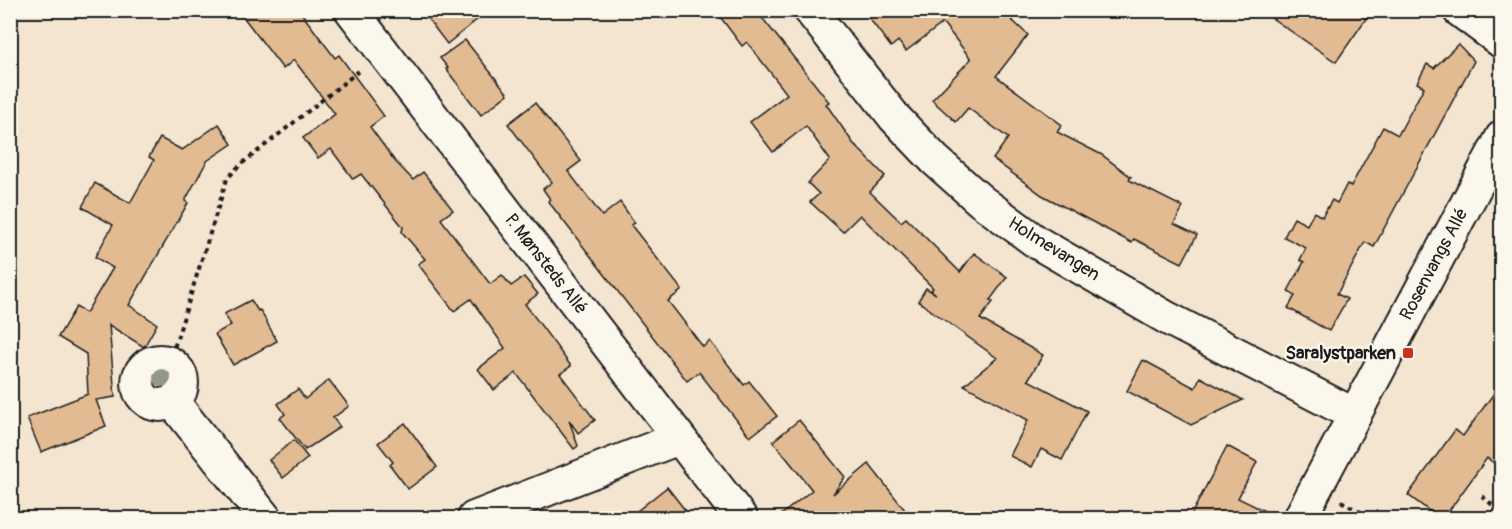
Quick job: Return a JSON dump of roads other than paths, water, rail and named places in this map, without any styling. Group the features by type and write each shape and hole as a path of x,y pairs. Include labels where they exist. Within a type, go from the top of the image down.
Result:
{"street":[{"name":"P. Mønsteds Allé","path":"351,10 741,519"},
{"name":"Holmevangen","path":"810,10 895,117 935,160 981,201 1009,222 1038,243 1167,318 1355,416"},
{"path":"1458,10 1502,42"},
{"name":"Rosenvangs Allé","path":"1300,519 1502,137"},
{"path":"169,364 178,371 182,378 182,387 173,402 265,519"},
{"path":"474,519 679,438"}],"place":[{"name":"Saralystparken","path":"1408,353"}]}
